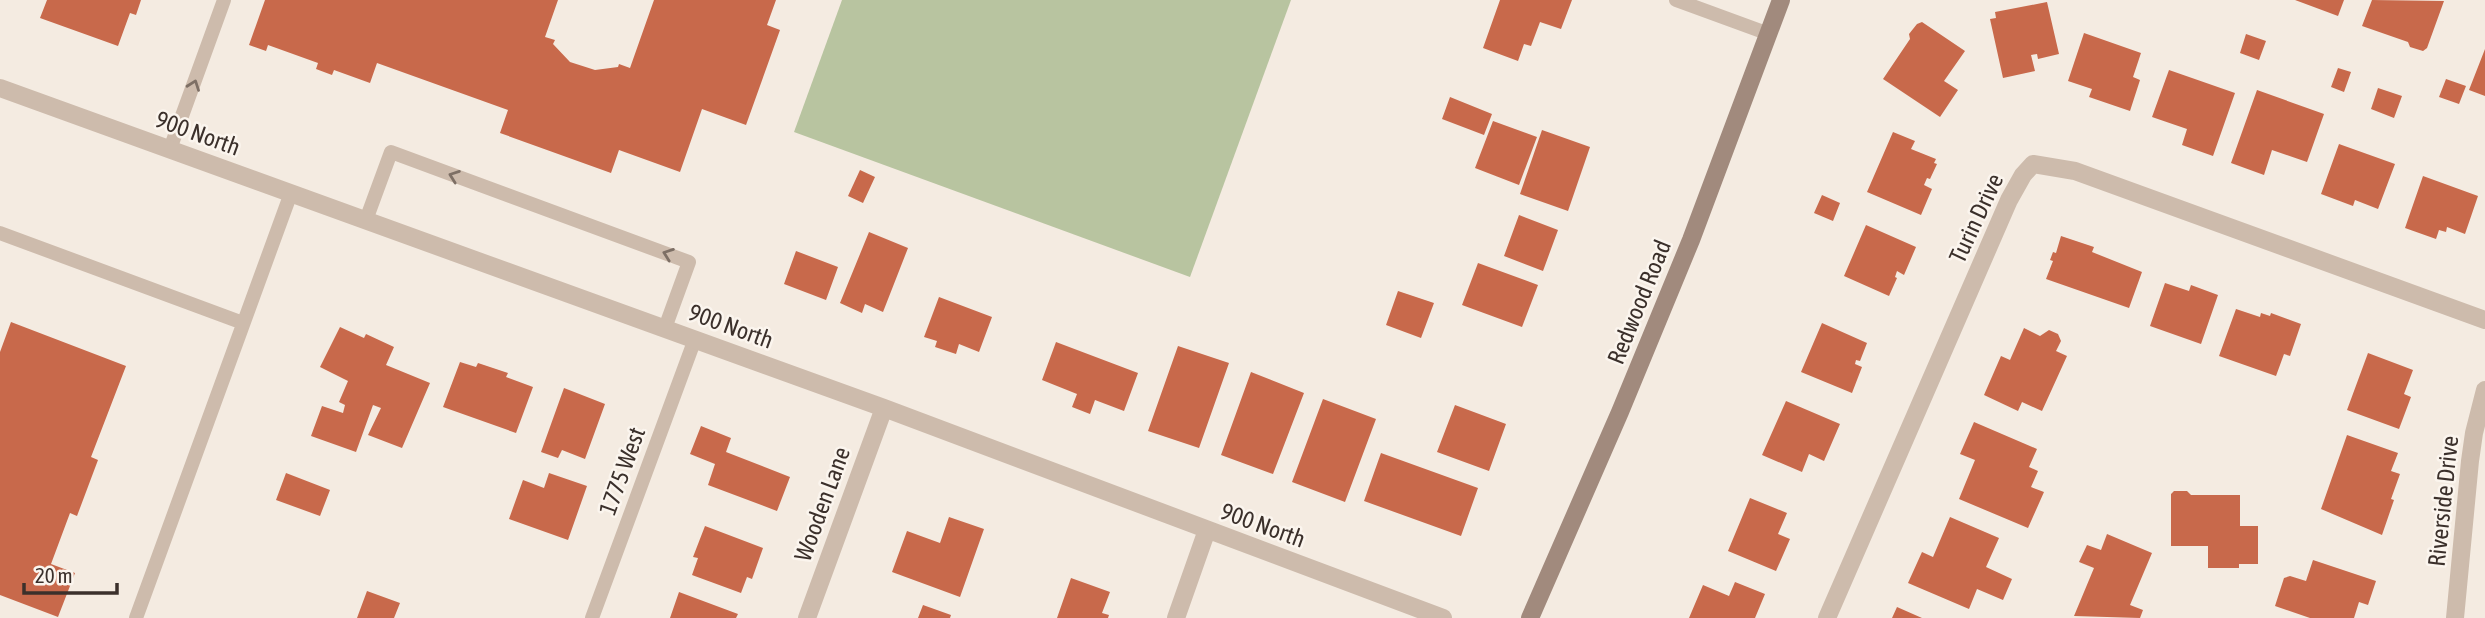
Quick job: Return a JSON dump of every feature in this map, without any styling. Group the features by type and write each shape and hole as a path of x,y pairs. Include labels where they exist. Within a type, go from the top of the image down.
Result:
{"main road":[{"name":"Redwood Road","path":"1530,618 1691,240 1781,0"}],"street":[{"name":"900 North","path":"0,88 884,408 1443,618"},
{"name":"Turin Drive","path":"1827,618 2009,201 2023,175 2033,164 2075,172 2485,320"},
{"name":"Riverside Drive","path":"2455,618 2470,461 2485,390"},
{"name":"Wooden Lane","path":"807,618 884,408"},
{"path":"1176,618 1207,530"}],"lane":[{"path":"170,149 224,0"},
{"path":"1676,0 1769,34"},
{"path":"366,220 391,152 689,262 665,328"},
{"path":"136,618 291,193"},
{"path":"0,233 243,323"},
{"name":"1775 West","path":"592,618 695,339"}],"green space":[{"path":"842,0 1291,0 1190,277 794,132"}],"building":[{"path":"47,0 141,0 136,15 130,13 118,46 40,18"},
{"path":"265,0 558,0 545,37 555,40 553,44 570,62 595,70 618,67 619,64 630,68 654,0 776,0 767,25 780,30 746,125 702,109 680,172 619,150 611,173 500,133 508,110 377,63 370,83 334,70 332,75 316,69 318,63 268,45 266,51 249,45"},
{"path":"1500,0 1572,0 1561,29 1540,22 1531,46 1524,44 1518,61 1483,48"},
{"path":"2295,0 2344,0 2338,16"},
{"path":"2372,0 2444,1 2427,48 2423,51 2410,47 2408,42 2362,26"},
{"path":"2047,2 2059,54 2038,59 2037,54 2031,55 2035,71 2003,78 1990,19 1996,18 1995,12"},
{"path":"1922,22 1965,51 1944,81 1958,90 1940,117 1883,79 1910,39 1909,34"},
{"path":"2084,33 2141,53 2133,77 2140,80 2130,111 2089,97 2092,89 2068,81"},
{"path":"2246,34 2266,41 2259,60 2240,53"},
{"path":"2485,49 2485,96 2469,90"},
{"path":"2338,68 2351,72 2344,92 2331,87"},
{"path":"2169,70 2235,93 2213,156 2182,145 2187,129 2152,117"},
{"path":"2446,79 2466,86 2459,104 2439,97"},
{"path":"2378,88 2402,96 2394,118 2371,109"},
{"path":"2257,90 2324,114 2307,162 2272,150 2264,175 2231,163"},
{"path":"1450,97 1492,114 1484,135 1442,119"},
{"path":"1493,121 1537,137 1519,185 1475,168"},
{"path":"1542,130 1590,147 1568,211 1520,194"},
{"path":"1893,132 1915,141 1911,149 1936,159 1934,163 1937,164 1924,185 1932,189 1921,215 1867,192"},
{"path":"2339,144 2395,164 2378,209 2355,200 2353,206 2321,194"},
{"path":"860,170 875,177 863,203 848,196"},
{"path":"2423,176 2478,196 2465,234 2447,227 2446,232 2439,230 2436,239 2405,228"},
{"path":"1822,195 1840,203 1833,221 1814,213"},
{"path":"1519,215 1558,230 1543,271 1504,256"},
{"path":"1866,225 1916,247 1904,275 1897,271 1897,278 1889,296 1844,276"},
{"path":"869,232 908,248 883,312 865,304 862,313 840,303"},
{"path":"2061,236 2094,247 2092,252 2142,272 2129,308 2046,279 2053,261 2050,260 2053,252 2056,253"},
{"path":"796,251 838,267 826,300 784,284"},
{"path":"1478,263 1538,285 1522,327 1462,305"},
{"path":"2165,283 2189,291 2191,285 2218,295 2201,344 2150,326"},
{"path":"1398,291 1434,303 1421,338 1386,325"},
{"path":"939,297 992,317 979,352 959,344 956,354 935,347 937,341 924,337"},
{"path":"2236,309 2260,317 2261,313 2270,316 2271,313 2301,324 2290,356 2284,354 2276,376 2219,356"},
{"path":"11,322 126,366 91,457 98,460 77,516 70,513 51,564 75,573 58,617 0,595 0,352"},
{"path":"1822,323 1867,343 1860,361 1856,360 1855,364 1862,367 1852,393 1801,372"},
{"path":"340,327 364,338 366,334 394,347 386,365 430,383 402,448 368,435 381,408 373,405 356,452 311,436 322,406 343,413 345,405 339,402 348,381 320,367"},
{"path":"2024,328 2040,336 2049,330 2058,334 2061,341 2056,351 2067,356 2042,411 2022,402 2018,411 1984,395 2001,356 2010,360"},
{"path":"1056,342 1138,373 1124,411 1095,400 1090,414 1072,407 1077,394 1042,380"},
{"path":"1178,346 1229,363 1199,448 1148,431"},
{"path":"2368,353 2413,370 2404,394 2411,397 2399,429 2347,410"},
{"path":"460,362 476,367 478,363 508,373 506,377 533,387 516,433 443,407"},
{"path":"1251,372 1304,393 1273,474 1221,455"},
{"path":"564,388 605,404 585,459 562,450 558,458 541,452"},
{"path":"1323,399 1376,419 1345,502 1292,482"},
{"path":"1786,401 1840,424 1824,461 1809,454 1802,472 1762,455"},
{"path":"1455,405 1506,424 1489,471 1437,452"},
{"path":"1974,422 2037,449 2029,467 2038,471 2031,487 2044,492 2028,528 1959,499 1975,460 1960,454"},
{"path":"701,426 731,438 726,452 790,477 777,511 708,485 715,464 690,454"},
{"path":"2347,435 2398,453 2391,471 2400,474 2382,535 2321,509"},
{"path":"1381,453 1478,488 1461,536 1364,501"},
{"path":"286,473 330,490 320,516 276,500"},
{"path":"549,473 587,486 568,540 509,519 523,480 544,488"},
{"path":"2174,491 2187,491 2191,495 2240,495 2240,526 2258,526 2258,564 2239,564 2239,568 2208,568 2208,546 2171,546 2171,494"},
{"path":"1750,498 1787,513 1778,534 1790,539 1776,571 1728,551"},
{"path":"949,517 984,529 960,597 892,572 907,531 940,543"},
{"path":"1950,517 1999,538 1986,567 2012,579 2003,600 1977,589 1969,609 1908,583 1922,552 1933,557"},
{"path":"705,526 763,548 752,579 747,577 741,593 692,575 698,558 693,557"},
{"path":"2107,534 2152,553 2130,605 2143,610 2140,618 2074,616 2094,568 2079,562 2087,545 2101,550"},
{"path":"2313,560 2376,581 2368,605 2359,602 2354,618 2310,618 2275,606 2284,578 2290,576 2306,581"},
{"path":"1071,578 1110,592 1102,613 1109,615 1108,618 1057,618"},
{"path":"1735,582 1765,594 1755,618 1689,618 1703,585 1729,596"},
{"path":"367,591 400,603 394,618 357,618"},
{"path":"679,592 738,614 736,618 670,618"},
{"path":"923,605 951,615 950,618 918,618"},
{"path":"1897,607 1922,618 1892,618"}]}
